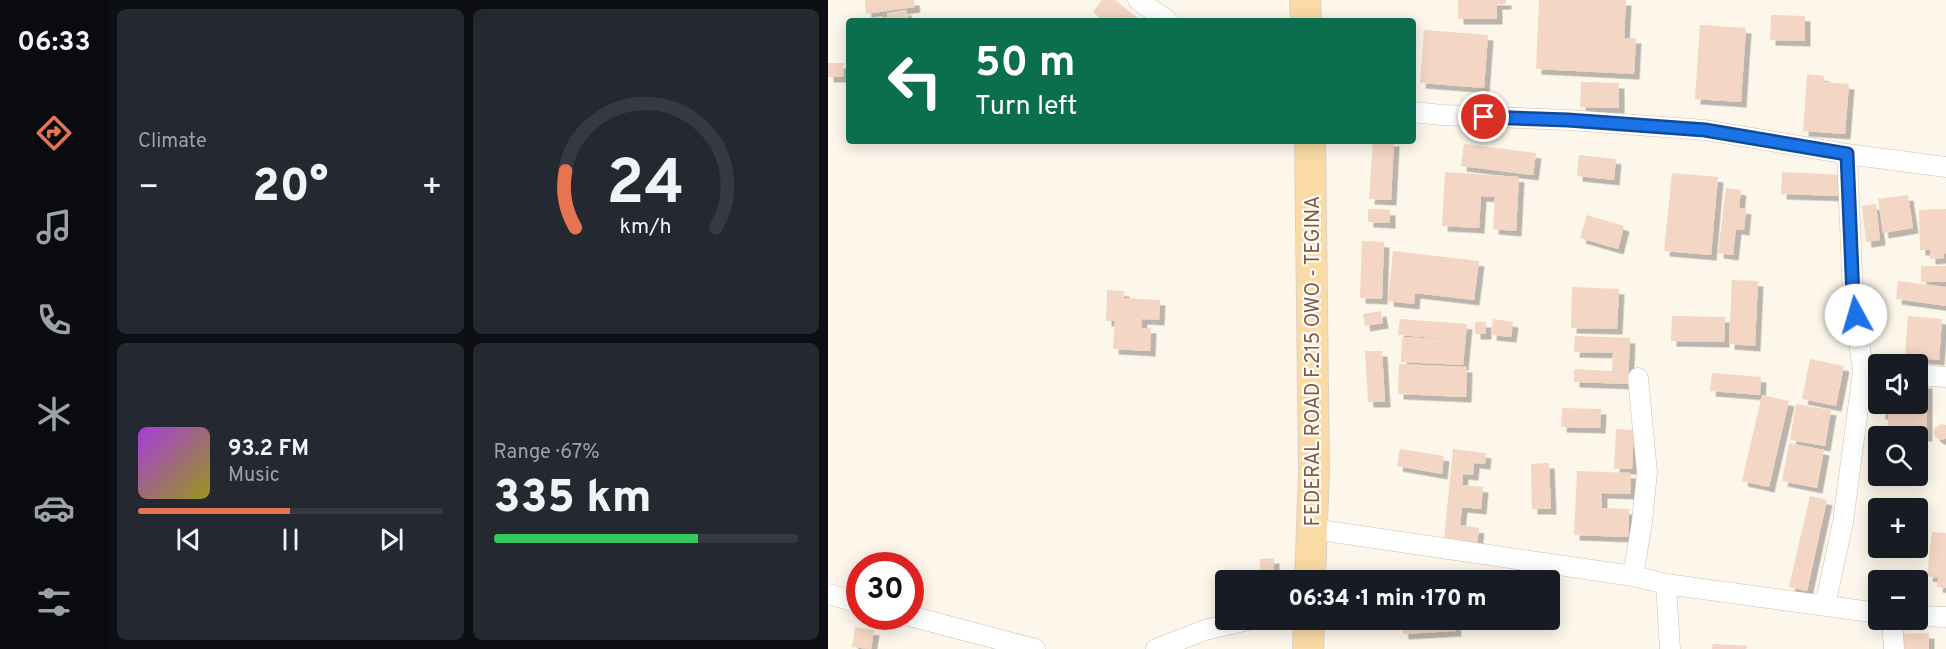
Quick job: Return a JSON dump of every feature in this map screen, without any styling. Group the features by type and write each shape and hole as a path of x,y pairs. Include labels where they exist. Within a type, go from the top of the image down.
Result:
{"main road":[{"path":"1305,0 1306,18"},
{"name":"FEDERAL ROAD F.215 OWO - TEGINA","path":"1309,144 1314,471 1311,570"},
{"path":"1308,649 1309,630"}],"street":[{"path":"1138,0 1164,18"},
{"path":"1416,112 1705,130 1847,154 1946,167"},
{"path":"1847,154 1853,297 1868,359"},
{"path":"1928,376 1946,377"},
{"path":"1633,576 1647,472 1638,378"},
{"path":"1826,606 1868,387"},
{"path":"1313,529 1633,576 1666,584 1868,612"},
{"path":"1666,584 1670,649"},
{"path":"828,594 846,599"},
{"path":"1928,616 1946,617"},
{"path":"924,620 1035,649"},
{"path":"1156,649 1215,628"},
{"path":"1893,630 1894,649"}],"building":[{"path":"865,0 914,0 915,7 866,14"},
{"path":"1102,0 1115,0 1138,18 1100,18 1093,12"},
{"path":"1458,0 1506,0 1506,4 1497,4 1497,19 1458,19"},
{"path":"1539,0 1626,0 1624,38 1636,38 1634,74 1536,69"},
{"path":"906,10 907,18 888,18 887,13"},
{"path":"1771,15 1805,16 1805,41 1770,40"},
{"path":"1700,25 1746,28 1741,102 1695,99"},
{"path":"1424,30 1488,35 1484,88 1420,83"},
{"path":"828,63 844,63 843,77 828,77"},
{"path":"1807,74 1824,76 1824,82 1849,84 1845,134 1803,131"},
{"path":"1581,82 1619,83 1619,108 1580,107"},
{"path":"1373,144 1394,144 1391,200 1369,199"},
{"path":"1464,144 1536,153 1533,175 1461,166"},
{"path":"1579,155 1616,159 1614,180 1577,176"},
{"path":"1445,172 1519,177 1516,231 1493,229 1495,197 1481,196 1479,228 1442,226"},
{"path":"1782,172 1842,175 1841,196 1781,194"},
{"path":"1672,173 1718,177 1711,255 1664,251"},
{"path":"1726,188 1741,190 1739,208 1746,209 1744,230 1736,229 1733,255 1718,253"},
{"path":"1908,195 1913,228 1883,233 1878,199"},
{"path":"1876,204 1880,240 1866,242 1862,206"},
{"path":"1368,209 1390,210 1390,223 1368,222"},
{"path":"1946,209 1946,253 1943,254 1944,258 1930,259 1930,250 1920,250 1919,210"},
{"path":"1587,215 1624,226 1618,249 1580,238"},
{"path":"1362,241 1384,242 1382,299 1360,298"},
{"path":"1393,251 1479,261 1474,300 1415,293 1414,304 1388,301"},
{"path":"1921,266 1946,266 1946,282 1921,282"},
{"path":"1732,280 1758,281 1755,346 1729,344"},
{"path":"1898,281 1946,287 1946,306 1896,299"},
{"path":"1572,287 1619,289 1617,329 1571,328"},
{"path":"1107,290 1124,291 1124,298 1160,300 1159,320 1142,319 1141,328 1151,328 1150,351 1113,349 1115,321 1106,321"},
{"path":"1381,311 1383,323 1365,326 1363,314"},
{"path":"1672,316 1725,317 1724,342 1671,341"},
{"path":"1908,316 1942,319 1939,360 1928,359 1928,354 1905,354"},
{"path":"1400,319 1467,324 1463,365 1401,362 1402,337 1460,340 1398,335"},
{"path":"1493,319 1513,322 1511,337 1491,335"},
{"path":"1475,322 1486,322 1486,334 1475,334"},
{"path":"1575,336 1630,338 1628,384 1574,382 1574,369 1612,371 1613,353 1574,352"},
{"path":"1365,351 1382,351 1385,402 1368,402"},
{"path":"1810,359 1844,366 1836,406 1802,399"},
{"path":"1399,364 1467,367 1466,397 1398,394"},
{"path":"1712,373 1761,377 1760,395 1710,391"},
{"path":"1762,395 1789,401 1769,487 1742,481"},
{"path":"1796,404 1831,410 1825,446 1790,440"},
{"path":"1562,408 1601,409 1600,428 1561,427"},
{"path":"1888,414 1927,414 1927,426 1888,426"},
{"path":"1941,424 1946,425 1946,438 1942,440 1934,435 1934,429"},
{"path":"1616,429 1634,430 1632,469 1614,469"},
{"path":"1789,443 1824,450 1817,488 1782,481"},
{"path":"1400,449 1444,456 1442,474 1397,466"},
{"path":"1453,449 1486,453 1485,464 1474,463 1473,475 1463,474 1462,485 1483,487 1481,509 1462,507 1460,525 1479,528 1477,543 1444,539"},
{"path":"1549,463 1551,509 1532,509 1531,464"},
{"path":"1577,471 1631,473 1630,494 1602,493 1602,508 1629,509 1628,537 1574,535"},
{"path":"1810,496 1827,500 1807,591 1789,587"},
{"path":"1932,532 1946,533 1946,588 1937,587 1938,578 1928,576"},
{"path":"1274,558 1274,570 1260,570 1260,559"},
{"path":"855,630 874,630 871,649 852,647"},
{"path":"1403,630 1456,631 1403,634"},
{"path":"1929,633 1929,649 1903,649 1903,634"},
{"path":"1713,644 1747,646 1746,649 1712,649"}],"route":[{"path":"1484,117 1568,120 1705,130 1847,154 1853,297 1856,315"}]}
